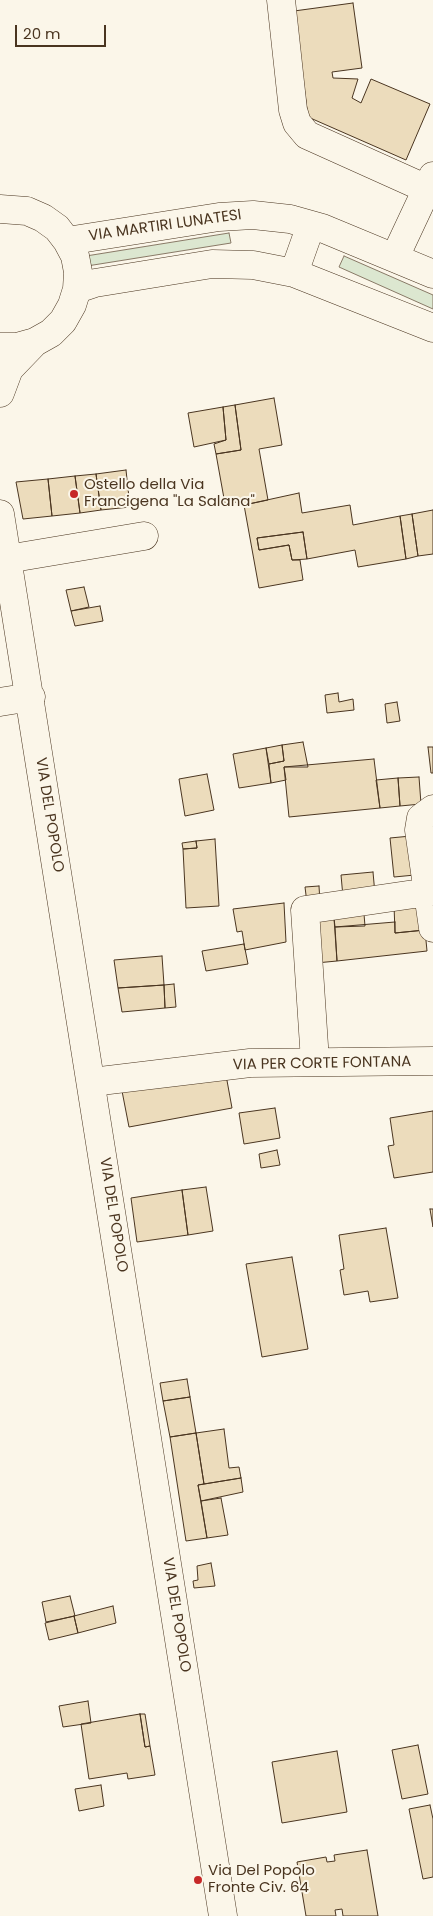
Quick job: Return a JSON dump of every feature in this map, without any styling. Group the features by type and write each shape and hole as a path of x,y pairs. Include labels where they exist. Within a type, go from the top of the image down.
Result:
{"street":[{"path":"281,0 293,110 297,123 307,135 430,183 395,257"},
{"path":"0,347 18,347 35,342 51,333 63,321 72,306 77,289 75,256 57,228 43,218 27,211 4,206"},
{"name":"VIA MARTIRI LUNATESI","path":"67,241 219,217 253,215 290,219 311,225 395,257 433,274"},
{"path":"294,273 311,225"},
{"path":"77,289 95,283 212,264 253,265 294,273 341,289 433,328"},
{"path":"0,393 9,369 35,342"},
{"name":"VIA DEL POPOLO","path":"0,514 31,697 223,1916"},
{"path":"7,559 144,536"},
{"path":"0,702 31,697"},
{"path":"433,809 422,818 419,830 433,928"},
{"path":"315,1061 304,910 428,892"},
{"name":"VIA PER CORTE FONTANA","path":"92,1082 250,1063 433,1061"}],"green space":[{"path":"229,233 231,243 87,266 86,256"},
{"path":"344,256 433,295 433,309 339,267"}],"building":[{"path":"353,3 362,68 332,72 333,78 358,79 352,98 361,103 371,79 430,104 406,160 308,117 294,11"},
{"path":"274,398 282,445 259,449 268,500 244,505 243,501 225,504 216,454 241,450 235,405"},
{"path":"235,405 241,450 216,454 214,444 226,440 223,407"},
{"path":"223,407 226,440 194,447 188,413"},
{"path":"126,470 130,507 101,510 96,474"},
{"path":"96,474 101,510 80,513 75,476"},
{"path":"75,476 80,513 52,516 48,479"},
{"path":"48,479 52,516 23,519 16,482"},
{"path":"299,493 302,513 350,505 353,525 400,516 406,559 358,567 355,550 307,559 303,532 257,538 259,550 289,545 292,560 300,560 303,580 259,588 244,505"},
{"path":"433,510 433,554 418,556 412,514"},
{"path":"412,514 418,556 406,559 400,516"},
{"path":"303,532 307,559 292,560 289,545 259,550 257,538"},
{"path":"84,587 89,607 71,611 66,590"},
{"path":"100,606 103,621 75,626 71,611"},
{"path":"338,693 339,702 353,699 354,710 327,713 325,695"},
{"path":"397,702 400,721 387,723 385,704"},
{"path":"303,742 308,767 284,767 286,780 271,783 269,764 284,761 282,745"},
{"path":"282,745 284,761 269,764 266,748"},
{"path":"428,747 433,747 433,773 431,773"},
{"path":"266,748 271,783 239,788 233,754"},
{"path":"374,759 380,808 289,817 284,767"},
{"path":"207,774 214,810 185,816 179,779"},
{"path":"419,777 421,804 400,806 398,778"},
{"path":"398,778 400,806 380,808 376,780"},
{"path":"411,836 415,875 394,877 390,838"},
{"path":"215,839 219,906 186,908 183,849 197,848 196,841"},
{"path":"196,841 197,848 183,849 182,843"},
{"path":"373,872 375,894 343,897 341,875"},
{"path":"319,886 320,902 307,903 305,887"},
{"path":"284,903 286,942 245,950 242,931 237,932 233,909"},
{"path":"423,903 425,930 395,933 394,905"},
{"path":"364,914 365,926 335,927 334,918"},
{"path":"334,918 337,961 316,963 310,920"},
{"path":"395,922 395,933 425,930 427,951 337,961 335,927"},
{"path":"244,944 248,964 206,971 202,951"},
{"path":"162,956 164,985 118,988 114,960"},
{"path":"174,984 176,1007 165,1008 164,985"},
{"path":"164,985 165,1008 122,1012 118,988"},
{"path":"226,1075 232,1108 129,1127 122,1091"},
{"path":"275,1108 280,1138 244,1144 239,1113"},
{"path":"433,1111 433,1172 394,1178 388,1146 394,1145 390,1118"},
{"path":"277,1150 280,1165 261,1168 259,1154"},
{"path":"206,1187 213,1231 188,1235 182,1190"},
{"path":"182,1190 188,1235 137,1242 131,1198"},
{"path":"430,1209 433,1209 433,1227"},
{"path":"386,1228 398,1298 370,1302 368,1291 344,1295 340,1270 344,1269 339,1235"},
{"path":"292,1257 308,1349 262,1357 246,1264"},
{"path":"187,1379 190,1397 163,1401 160,1383"},
{"path":"190,1397 196,1433 170,1437 163,1401"},
{"path":"224,1429 229,1468 239,1467 241,1478 204,1484 196,1433"},
{"path":"196,1433 204,1484 198,1485 207,1538 186,1541 170,1437"},
{"path":"241,1478 243,1492 201,1501 198,1485"},
{"path":"221,1498 228,1535 207,1538 201,1501"},
{"path":"211,1563 215,1586 194,1588 193,1581 198,1580 197,1566"},
{"path":"70,1596 75,1616 46,1622 42,1602"},
{"path":"113,1606 116,1623 78,1633 74,1616"},
{"path":"74,1616 78,1633 49,1640 45,1623"},
{"path":"88,1701 91,1723 63,1727 59,1706"},
{"path":"140,1714 145,1747 150,1746 155,1775 128,1779 127,1773 89,1779 81,1724"},
{"path":"140,1714 145,1714 150,1746 145,1747"},
{"path":"418,1745 428,1794 402,1799 392,1750"},
{"path":"337,1751 347,1812 282,1823 272,1762"},
{"path":"101,1785 104,1806 79,1811 75,1789"},
{"path":"430,1805 433,1819 433,1877 423,1879 409,1809"},
{"path":"367,1850 378,1916 343,1916 342,1909 335,1910 336,1916 306,1916 297,1862 326,1857 327,1862 335,1861 334,1855"}],"place":[{"name":"Ostello della Via Francigena \"La Salana\"","path":"74,494"},
{"name":"Via Del Popolo Fronte Civ. 64","path":"198,1880"}]}
